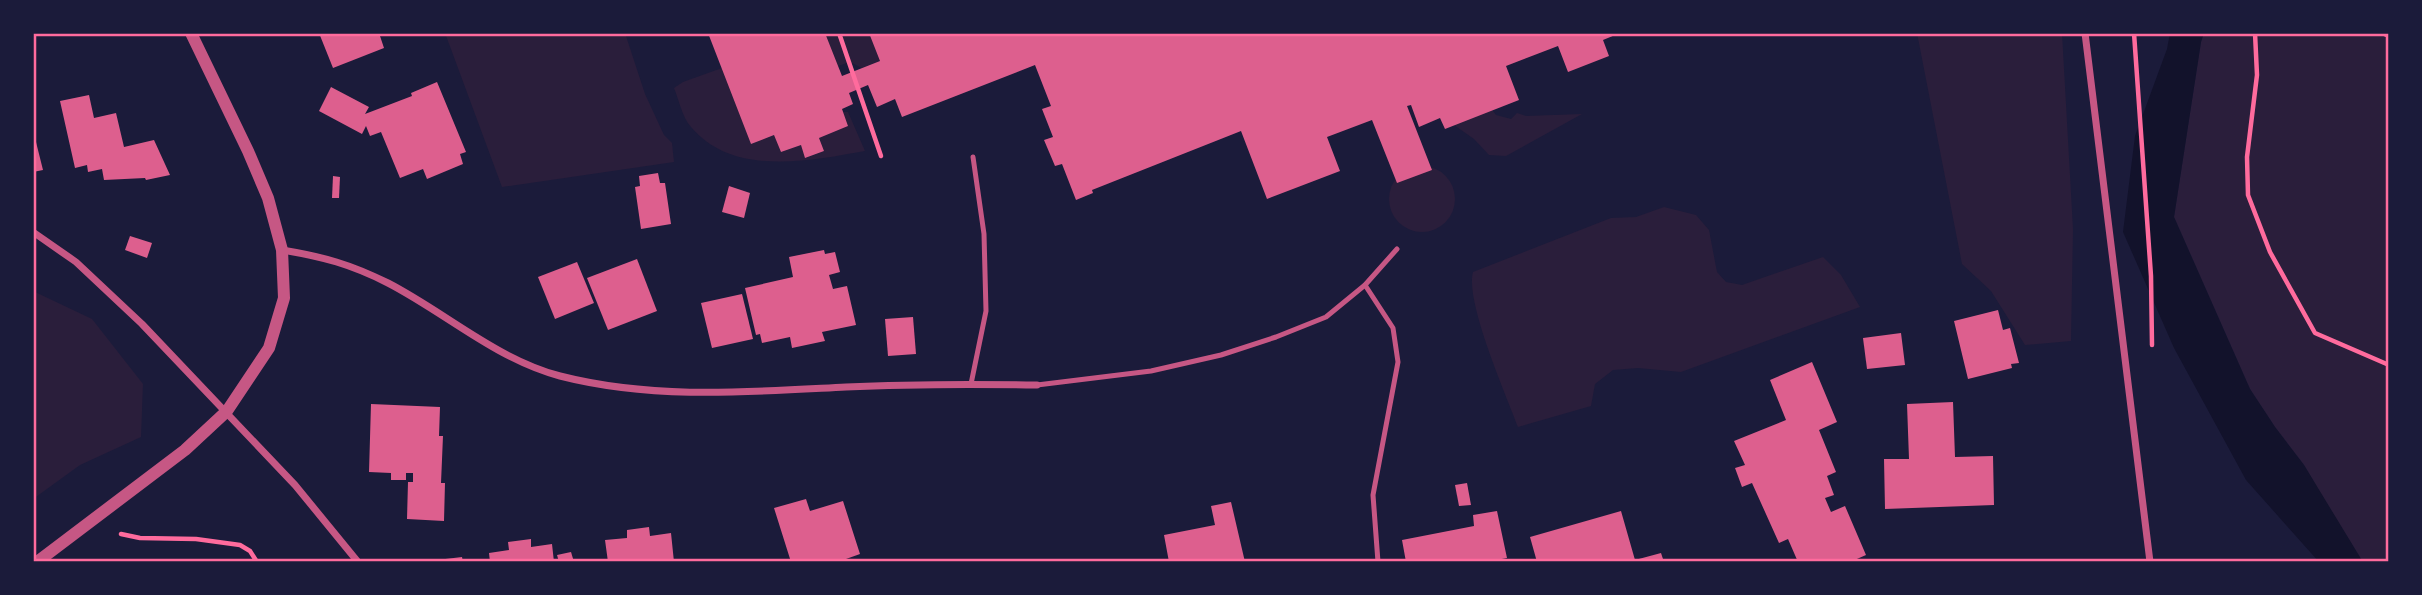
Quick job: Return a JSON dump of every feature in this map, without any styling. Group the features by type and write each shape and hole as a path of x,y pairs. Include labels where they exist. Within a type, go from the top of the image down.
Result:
{"street":[{"path":"37,562 186,450 227,411 269,348 284,298 282,250 268,198 191,33"},
{"path":"2085,33 2150,562"},
{"path":"33,232 76,262 142,324 295,485 358,562"},
{"path":"282,250 341,262 390,284 474,337 533,366 571,378 650,390 730,394 849,387 1037,385"}],"lane":[{"path":"971,384 986,311 984,234 973,158"},
{"path":"1037,385 1151,371 1221,355 1276,337 1326,317 1365,285 1397,249"},
{"path":"1365,285 1393,328 1398,362 1373,495 1378,562"}],"path":[{"path":"839,33 881,156"},
{"path":"2127,378 2152,363 2151,276 2134,33"},
{"path":"2256,33 2257,75 2248,157 2248,195 2270,252 2315,333 2389,365"},
{"path":"2382,33 2389,36"},
{"path":"84,525 140,538 196,539 240,545 250,551 257,562"}],"shaded area":[{"path":"445,33 625,33 645,94 664,135 672,143 674,162 502,187"},
{"path":"825,33 869,33 880,61 862,68 850,62 838,66"},
{"path":"1917,33 2062,33 2073,229 2071,341 2025,345 1991,291 1962,264"},
{"path":"2170,33 2204,33 2174,217 2250,389 2304,465 2363,562 2319,562 2246,480 2174,348 2123,232 2135,136 2167,49"},
{"path":"2204,33 2389,33 2389,562 2363,562 2358,557 2304,465 2250,389 2174,217"},
{"path":"722,68 751,144 774,135 781,152 801,145 806,158 824,151 819,138 848,126 843,112 848,112 865,151 773,162 728,153 708,143 688,123 674,88"},
{"path":"1488,104 1496,115 1511,119 1517,113 1526,116 1582,114 1506,156 1489,155 1474,139 1454,125 1440,122"},
{"path":"1415,166 1429,166 1441,171 1450,180 1455,199 1453,212 1446,223 1429,232 1415,232 1403,227 1394,218 1389,206 1389,192 1394,180 1403,171"},
{"path":"1664,207 1696,215 1709,230 1717,272 1726,282 1742,285 1823,257 1841,275 1860,307 1681,372 1638,368 1613,370 1595,384 1591,406 1518,427 1481,326 1472,286 1473,272 1611,218 1636,217"},
{"path":"33,291 92,319 143,384 141,437 80,465 33,499"}],"building":[{"path":"319,33 379,33 384,48 333,68"},
{"path":"708,33 825,33 842,76 880,61 869,33 1620,33 1603,40 1609,56 1568,72 1558,46 1506,66 1519,100 1445,129 1440,118 1419,127 1411,105 1407,106 1432,170 1397,183 1372,120 1327,137 1340,171 1267,199 1241,131 1092,190 1093,193 1076,200 1062,164 1055,166 1044,140 1053,137 1042,109 1051,106 1035,65 902,117 895,99 877,107 868,85 849,93 853,104 842,109 848,126 819,138 824,151 805,158 801,145 781,152 774,135 751,144"},
{"path":"437,82 466,152 460,154 463,164 427,179 423,169 400,178 381,132 370,136 366,126 362,134 319,111 331,87 369,107 365,114 412,96 411,93"},
{"path":"89,95 94,118 116,113 124,147 154,140 170,175 146,180 104,180 102,169 88,172 87,165 75,168 60,101"},
{"path":"33,130 43,170 33,172"},
{"path":"658,173 660,183 665,183 671,224 641,229 635,187 640,186 639,176"},
{"path":"333,176 340,177 339,198 332,198"},
{"path":"729,186 750,193 744,218 722,212"},
{"path":"130,236 152,243 147,258 125,250"},
{"path":"824,250 825,254 835,252 840,272 829,275 833,289 847,286 856,325 822,332 825,341 792,348 790,337 762,343 760,334 756,335 745,288 793,277 789,257"},
{"path":"637,259 657,311 608,330 587,278"},
{"path":"577,262 594,303 555,319 538,277"},
{"path":"742,294 753,339 712,348 701,303"},
{"path":"1998,310 2003,330 2010,328 2019,363 2011,364 2012,368 1968,379 1954,321"},
{"path":"913,317 916,354 888,356 885,319"},
{"path":"1901,333 1905,365 1867,369 1863,338"},
{"path":"1812,362 1837,422 1819,430 1836,472 1827,476 1834,495 1825,498 1831,512 1845,506 1866,555 1850,562 1798,562 1788,539 1779,543 1752,483 1742,487 1735,468 1745,465 1734,441 1786,420 1770,380"},
{"path":"1953,402 1955,457 1993,456 1994,505 1885,509 1884,459 1909,459 1907,404"},
{"path":"371,404 440,407 439,436 443,436 441,483 445,483 444,521 407,519 408,482 413,482 413,473 406,473 406,480 391,480 391,473 369,472"},
{"path":"1467,483 1471,505 1459,506 1455,485"},
{"path":"806,499 810,511 843,501 860,554 846,559 847,562 791,562 774,508"},
{"path":"1231,502 1245,562 1169,562 1164,535 1215,525 1211,506"},
{"path":"1497,511 1507,558 1486,562 1406,562 1402,540 1474,526 1473,515"},
{"path":"1621,511 1635,560 1661,553 1664,562 1537,562 1530,537"},
{"path":"649,527 650,536 671,533 674,562 608,562 605,540 627,538 627,530"},
{"path":"531,539 531,547 552,544 554,562 490,562 489,553 509,550 508,542"},
{"path":"571,552 574,562 559,562 557,555"},
{"path":"462,557 463,562 437,562 437,560"}]}
